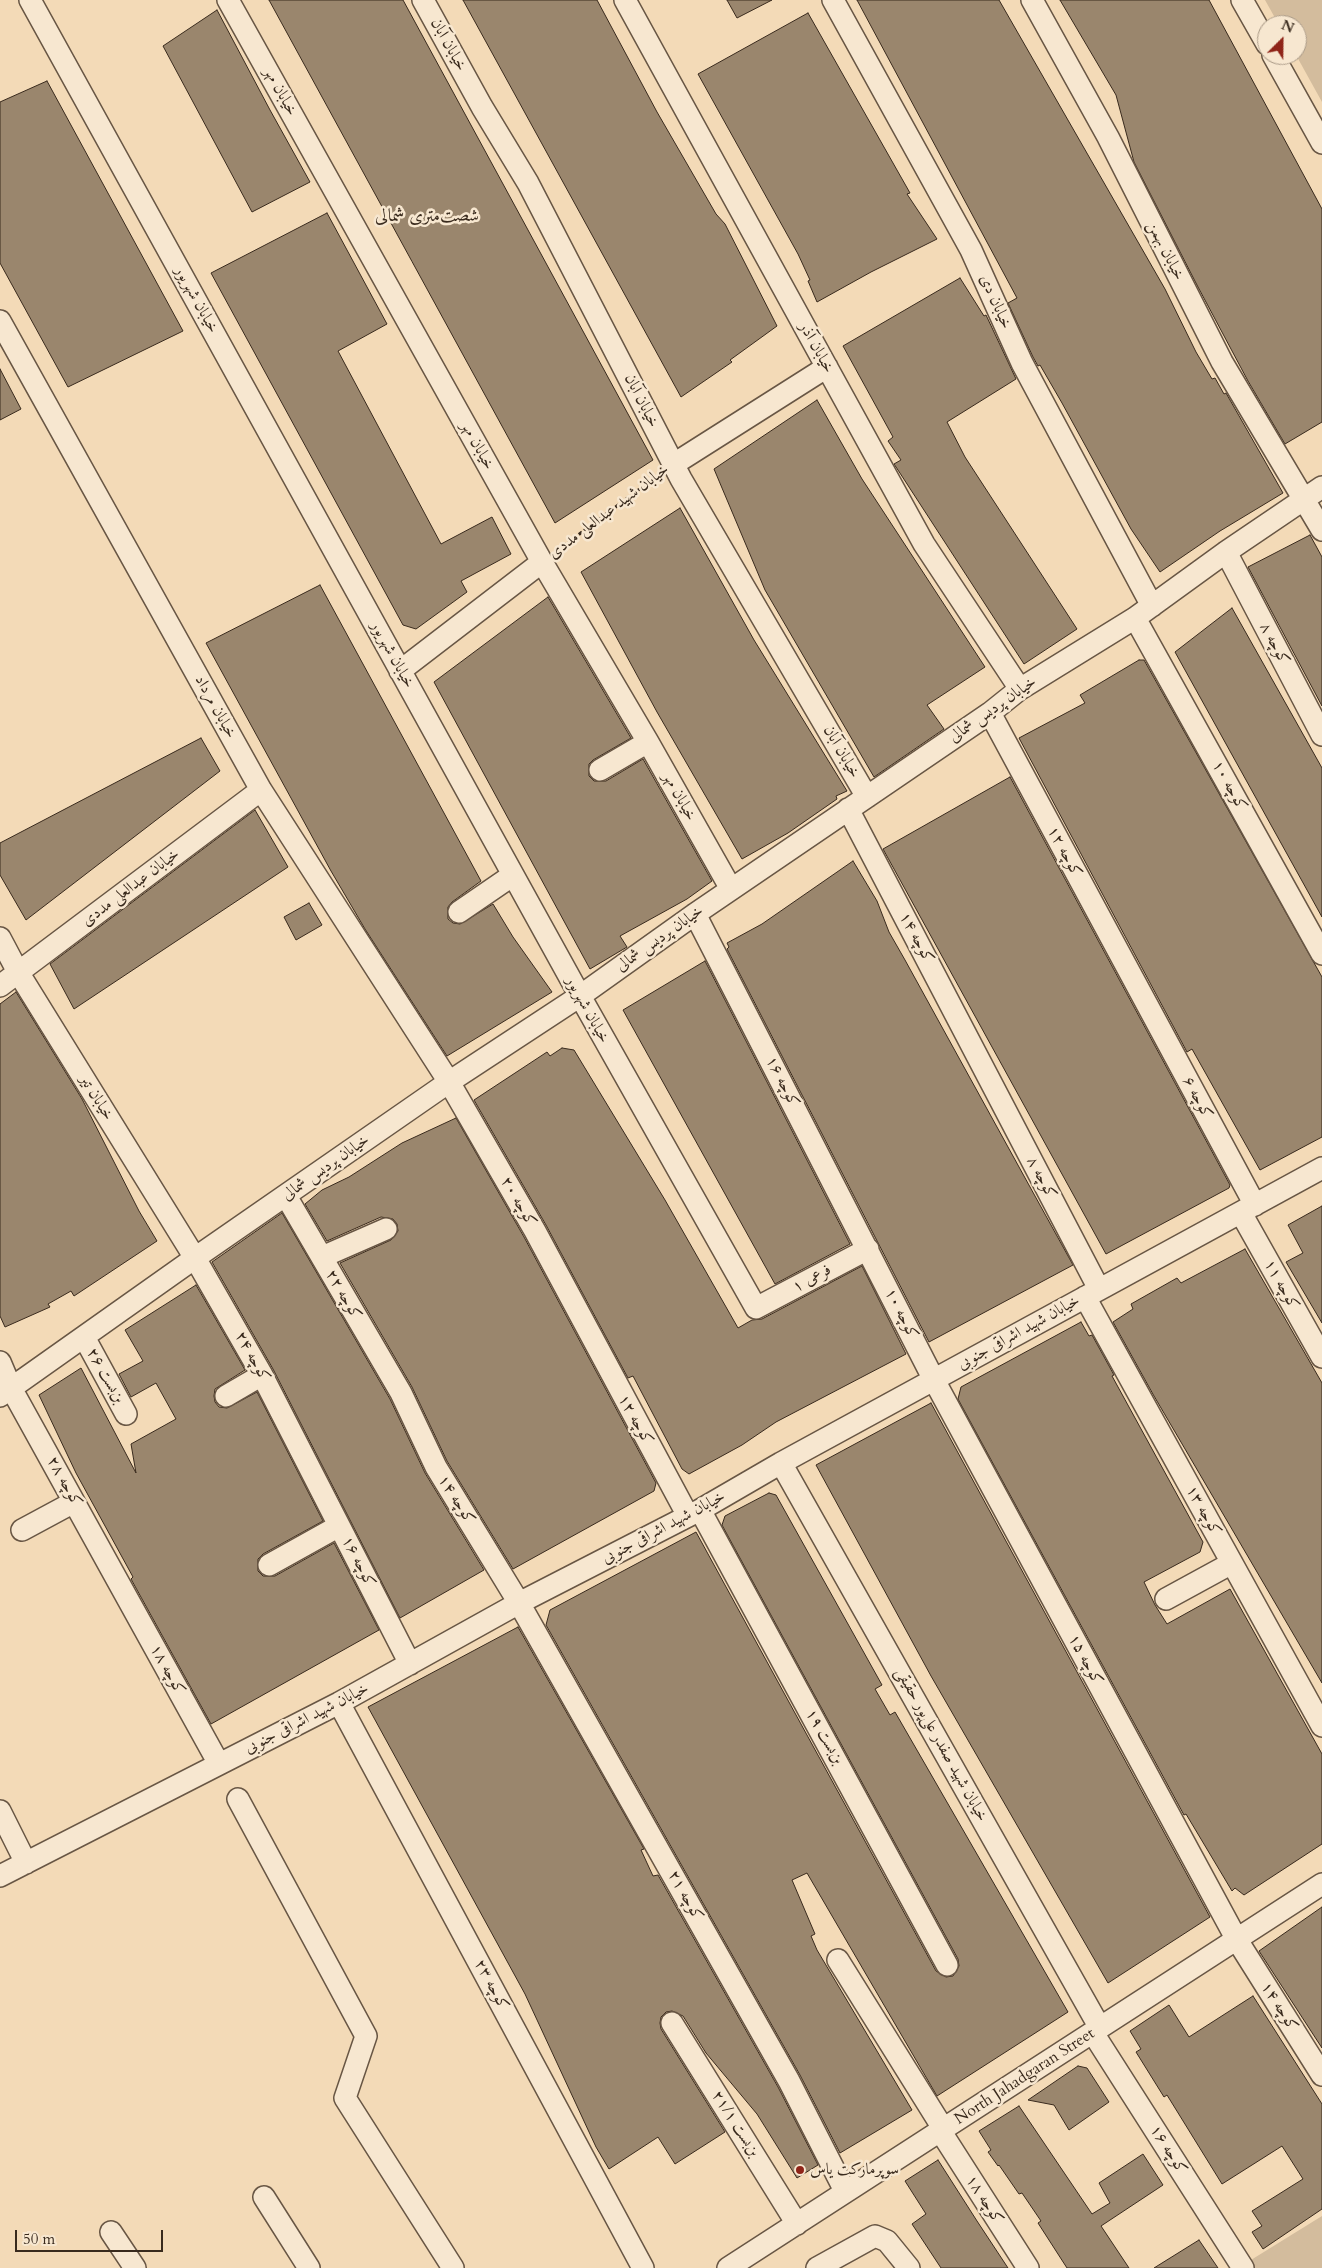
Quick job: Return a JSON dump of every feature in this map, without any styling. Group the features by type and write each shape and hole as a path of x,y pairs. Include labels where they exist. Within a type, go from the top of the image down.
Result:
{"street":[{"name":"خیابان شهریور","path":"30,0 580,996 756,1308"},
{"name":"خیابان مهر","path":"228,0 542,562 648,742 731,889"},
{"name":"خیابان آبان","path":"423,0 482,107 528,183 674,464 867,797"},
{"name":"خیابان دی","path":"833,0 971,250 1022,363 1144,612"},
{"name":"خیابان بهمن","path":"1032,0 1108,137 1222,362 1313,493"},
{"path":"1242,0 1257,26"},
{"name":"خیابان آذر","path":"630,2 924,544 1020,689"},
{"path":"1279,65 1322,143"},
{"name":"خیابان مرداد","path":"0,321 261,790 449,1082"},
{"name":"خیابان شهید عبدالعلی مددی","path":"674,464 827,367"},
{"name":"خیابان پردیس شمالی","path":"6,1392 449,1082 580,996 731,889 990,713 1020,689 1144,612 1226,552 1313,493"},
{"path":"1313,493 1322,530"},
{"name":"کوچه ۸","path":"1226,552 1322,735"},
{"name":"خیابان شهید عبدالعلی مددی","path":"400,671 542,562"},
{"name":"کوچه ۱۰","path":"1144,612 1322,954"},
{"name":"کوچه ۱۲","path":"990,713 1139,991"},
{"path":"600,770 648,742"},
{"name":"خیابان عبدالعلی مددی","path":"0,986 261,790"},
{"name":"کوچه ۱۴","path":"848,810 983,1067"},
{"path":"459,912 513,875"},
{"name":"کوچه ۱۶","path":"695,914 868,1249"},
{"name":"خیابان تیر","path":"0,938 18,972 195,1258"},
{"name":"کوچه ۶","path":"1139,991 1248,1209"},
{"name":"کوچه ۸","path":"983,1067 1092,1294"},
{"name":"کوچه ۲۰","path":"449,1082 534,1231 583,1324"},
{"name":"خیابان شهید اشراقی جنوبی","path":"0,1876 339,1703 519,1603 694,1513 781,1463 1322,1168"},
{"name":"کوچه ۲۲","path":"286,1196 401,1393"},
{"name":"کوچه ۱۱","path":"1248,1209 1322,1357"},
{"path":"322,1257 386,1229"},
{"name":"کوچه ۱۰","path":"868,1249 934,1380"},
{"name":"فرعی ۱","path":"756,1308 868,1249"},
{"name":"کوچه ۲۴","path":"195,1258 262,1375 306,1458"},
{"name":"کوچه ۱۳","path":"1092,1294 1232,1563 1322,1726"},
{"name":"کوچه ۱۲","path":"583,1324 694,1513"},
{"name":"بن‌بست ۲۶","path":"84,1337 126,1414"},
{"name":"کوچه ۲۸","path":"0,1362 6,1392 74,1502 116,1576"},
{"path":"226,1396 262,1375"},
{"name":"کوچه ۱۵","path":"934,1380 1236,1940"},
{"name":"کوچه ۱۴","path":"401,1393 436,1467 519,1603"},
{"name":"کوچه ۱۶","path":"306,1458 410,1664"},
{"name":"خیابان شهید صفدر علی‌پور حقیقی","path":"781,1463 1097,2030"},
{"path":"22,1530 74,1502"},
{"name":"بن‌بست ۱۹","path":"694,1513 948,1965"},
{"path":"269,1566 339,1526"},
{"path":"1166,1599 1232,1563"},
{"name":"کوچه ۱۸","path":"116,1576 219,1764"},
{"name":"کوچه ۲۱","path":"519,1603 789,2081 846,2191"},
{"name":"کوچه ۲۳","path":"339,1703 643,2268"},
{"path":"238,1799 366,2036 346,2098 453,2268"},
{"path":"0,1811 26,1863"},
{"name":"North Jahadgaran Street","path":"728,2268 1322,1884"},
{"name":"کوچه ۱۴","path":"1236,1940 1322,2075"},
{"path":"838,1960 942,2131"},
{"name":"بن‌بست ۲۱/۱","path":"672,2024 797,2224"},
{"name":"کوچه ۱۶","path":"1097,2030 1243,2268"},
{"name":"کوچه ۱۸","path":"942,2131 1028,2268"},
{"path":"264,2197 309,2268"},
{"path":"110,2232 135,2268"},
{"path":"817,2268 875,2236 888,2241 909,2268"}],"path":[{"name":"خیابان شهید عبدالعلی مددی","path":"542,562 674,464"}],"shaded area":[{"path":"1265,0 1322,0 1322,102 1302,65 1307,65 1307,15 1273,15"},
{"path":"1322,2216 1322,2268 1238,2268"}],"building":[{"path":"269,0 403,0 653,460 555,523"},
{"path":"463,0 597,0 657,112 716,214 725,224 777,326 730,360 732,362 681,397"},
{"path":"727,0 772,0 737,18"},
{"path":"857,0 999,0 1165,289 1196,352 1212,379 1215,378 1224,394 1226,393 1283,493 1220,531 1160,572 1131,529 1062,403 1040,365 1038,366 1033,357 1008,303 1017,298"},
{"path":"1060,0 1209,0 1322,209 1322,422 1285,444 1248,381 1134,162 1116,95"},
{"path":"217,10 310,182 252,212 163,46"},
{"path":"808,13 910,193 907,194 937,239 817,302 808,281 810,280 798,254 698,74"},
{"path":"47,81 183,331 68,387 0,263 0,102"},
{"path":"327,213 387,324 338,351 441,544 492,517 511,554 461,581 467,592 416,629 403,625 211,273"},
{"path":"960,278 984,316 986,315 1016,379 947,422 965,457 1077,629 1024,664 894,464 901,460 888,441 893,437 843,346"},
{"path":"0,369 21,409 0,420"},
{"path":"817,400 862,479 985,667 927,705 944,729 874,777 765,590 714,469"},
{"path":"680,508 754,640 847,791 836,796 837,799 788,833 742,859 657,712 581,572"},
{"path":"1310,535 1322,557 1322,706 1248,567"},
{"path":"320,585 481,881 452,902 448,907 448,919 453,923 460,924 493,904 513,937 552,992 447,1056 365,929 331,871 206,643"},
{"path":"548,597 631,738 593,760 589,764 589,776 594,781 606,781 643,759 712,881 687,899 620,936 627,947 590,969 434,682"},
{"path":"1232,608 1322,768 1322,917 1175,652"},
{"path":"1139,660 1144,660 1322,977 1322,1137 1260,1170 1192,1049 1187,1052 1019,738 1085,703 1080,695"},
{"path":"201,738 220,771 26,920 0,875 0,843"},
{"path":"1010,777 1230,1185 1229,1188 1106,1254 883,849"},
{"path":"255,810 288,867 74,1009 50,964"},
{"path":"853,861 877,901 889,932 1073,1265 929,1342 727,949 729,947 727,943 762,924"},
{"path":"309,903 322,925 296,940 284,917"},
{"path":"705,961 850,1244 775,1284 623,1010"},
{"path":"16,992 82,1099 139,1211 157,1241 74,1296 71,1291 48,1304 50,1307 5,1327 0,1316 0,1004"},
{"path":"562,1048 574,1050 665,1200 738,1328 752,1320 762,1319 862,1266 906,1354 776,1422 742,1445 689,1474 682,1469 633,1376 628,1378 546,1225 474,1100 547,1052 550,1056"},
{"path":"456,1118 524,1237 656,1483 654,1491 513,1569 447,1461 412,1387 340,1263 391,1240 398,1231 397,1224 393,1219 381,1217 327,1241 305,1204 322,1190 349,1177 402,1143"},
{"path":"1322,1206 1322,1323 1286,1262 1303,1253 1288,1225"},
{"path":"282,1213 390,1399 425,1473 484,1570 400,1618 273,1369 212,1262"},
{"path":"1245,1249 1322,1383 1322,1683 1154,1396 1113,1322 1133,1309 1131,1304 1177,1278 1181,1283"},
{"path":"196,1285 245,1370 215,1389 215,1402 219,1407 227,1408 257,1392 323,1521 263,1554 258,1559 258,1571 263,1576 275,1576 334,1543 379,1630 211,1724 131,1579 133,1577 76,1473 39,1395 81,1368 136,1473 131,1444 176,1419 156,1383 131,1397 119,1374 143,1361 125,1330"},
{"path":"1081,1322 1089,1336 1092,1335 1114,1375 1112,1376 1203,1542 1200,1552 1144,1582 1155,1605 1167,1624 1230,1589 1322,1754 1322,1844 1244,1895 1235,1888 1232,1891 1186,1814 1184,1815 958,1399 961,1387"},
{"path":"931,1403 1210,1917 1108,1983 931,1676 816,1465"},
{"path":"769,1493 776,1495 882,1685 875,1689 890,1715 895,1712 1068,2012 937,2096 807,1873 792,1880 815,1934 811,1936 817,1950 912,2110 840,2153 800,2075 546,1625 550,1610 696,1532 936,1971 946,1977 953,1976 959,1966 958,1959 722,1525 725,1516"},
{"path":"518,1627 644,1849 641,1850 653,1876 658,1875 778,2087 818,2165 797,2178 757,2114 706,2053 683,2016 672,2011 666,2012 661,2017 661,2029 725,2132 675,2164 658,2137 609,2169 596,2147 525,1994 368,1707"},
{"path":"1322,1907 1322,2048 1259,1951"},
{"path":"1253,1996 1322,2104 1322,2209 1263,2249 1252,2232 1262,2226 1252,2211 1303,2179 1282,2146 1222,2184 1167,2095 1164,2097 1136,2052 1141,2049 1130,2031 1169,2005 1189,2037"},
{"path":"1078,2066 1087,2068 1109,2102 1069,2130 1054,2105 1028,2100"},
{"path":"1019,2106 1092,2214 1110,2203 1099,2183 1143,2154 1163,2185 1101,2226 1129,2268 1067,2268 1038,2223 1041,2221 1022,2193 1019,2194 988,2152 991,2150 979,2131"},
{"path":"938,2160 1008,2268 941,2268 912,2224 926,2214 905,2181"},
{"path":"1199,2240 1218,2268 1154,2268"}],"place":[{"name":"سوپرمارکت یاس","path":"800,2170"}],"district":[{"name":"شصت‌متری شمالی","path":"427,217"}]}
